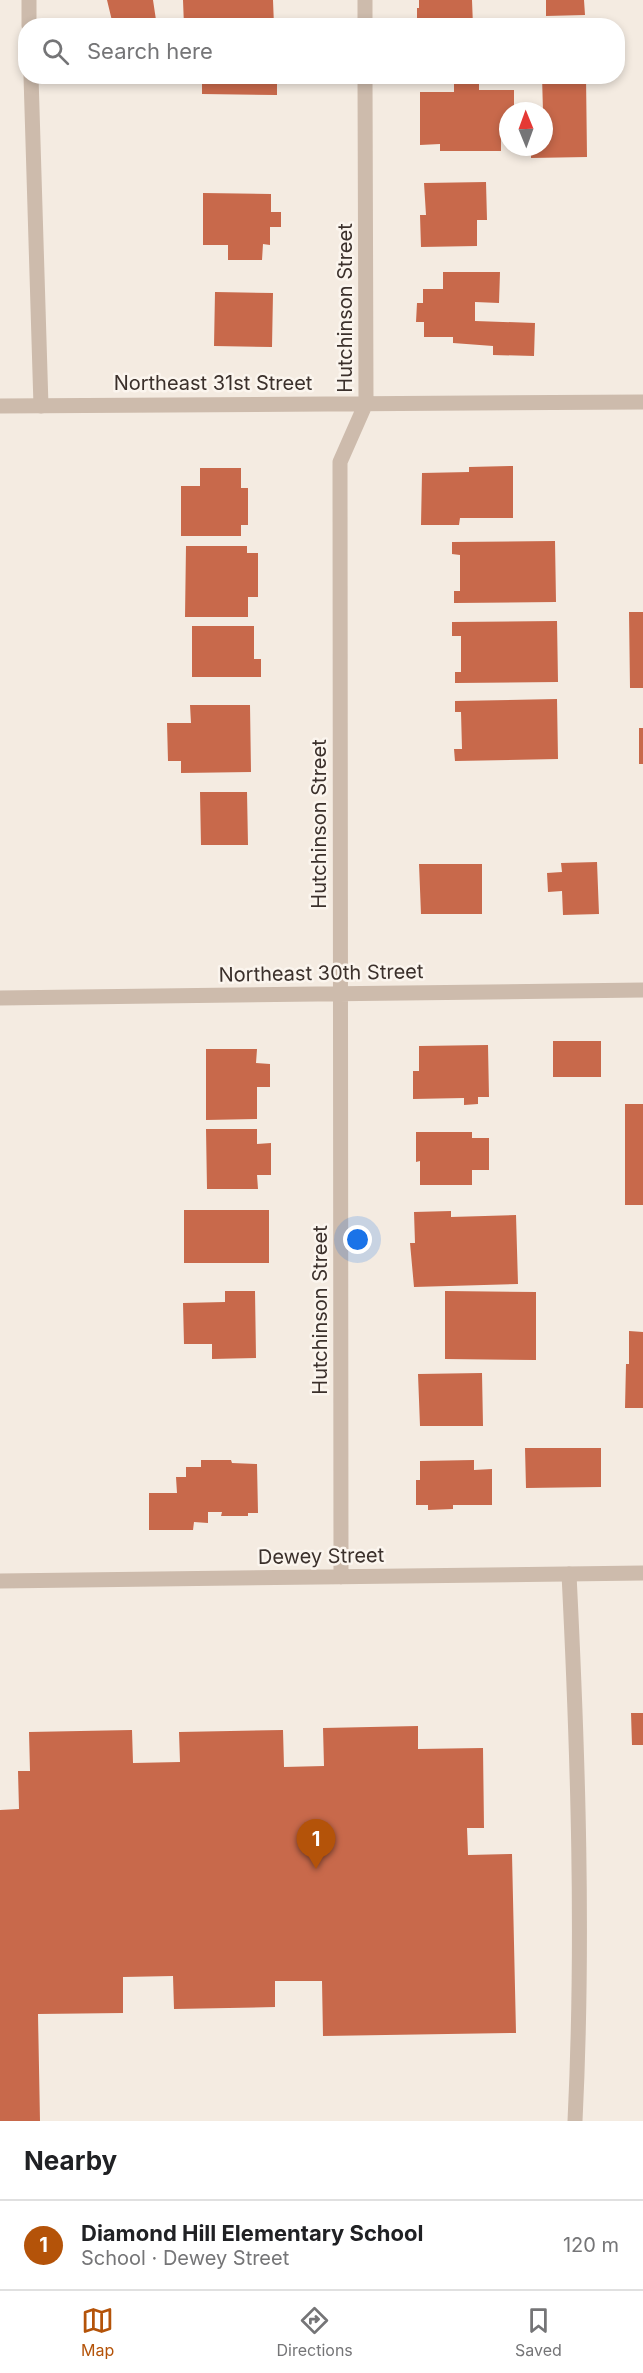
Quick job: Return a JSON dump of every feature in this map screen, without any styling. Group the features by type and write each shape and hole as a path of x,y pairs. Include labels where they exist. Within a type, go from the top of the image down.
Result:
{"street":[{"path":"28,0 29,18"},
{"path":"364,0 365,18"},
{"path":"31,84 41,406"},
{"name":"Hutchinson Street","path":"341,1577 340,462 366,404 365,84"},
{"name":"Northeast 31st Street","path":"0,406 643,402"},
{"name":"Northeast 30th Street","path":"0,998 643,990"},
{"path":"569,1574 579,1868 579,2038 575,2121"},
{"name":"Dewey Street","path":"0,1581 643,1574"}],"building":[{"path":"107,0 153,0 156,18 111,18"},
{"path":"183,0 273,0 274,18 184,18"},
{"path":"419,0 472,0 473,18 417,18 417,8 419,8"},
{"path":"546,0 584,0 585,15 546,16"},
{"path":"202,84 277,84 277,95 202,94"},
{"path":"454,84 479,84 479,90 514,90 514,102 499,102 499,151 440,151 440,144 420,145 420,92 454,92"},
{"path":"542,84 586,84 587,157 531,158 531,156 553,156 553,102 543,102"},
{"path":"486,182 487,220 477,220 477,246 421,247 420,215 426,215 424,183"},
{"path":"203,193 271,194 271,212 281,212 281,227 270,227 270,245 263,244 262,260 228,260 228,245 203,245"},
{"path":"443,272 500,272 499,303 475,302 475,321 535,323 534,356 493,355 493,346 453,343 453,337 424,337 424,322 416,322 417,303 423,303 423,289 443,289"},
{"path":"215,292 273,293 272,347 214,346"},
{"path":"513,466 513,518 460,518 459,525 421,525 422,473 469,472 469,467"},
{"path":"200,468 241,468 241,488 248,488 248,525 241,525 241,536 181,536 181,486 200,486"},
{"path":"555,541 556,602 454,603 454,591 460,591 460,555 452,554 452,542"},
{"path":"186,546 247,546 247,553 258,553 258,597 248,597 248,617 185,617"},
{"path":"629,612 643,612 643,688 630,688"},
{"path":"557,621 558,682 455,683 455,672 461,672 461,636 452,636 452,622"},
{"path":"192,626 254,626 254,659 261,659 261,677 192,677"},
{"path":"557,699 558,759 455,761 454,749 462,749 461,712 455,712 455,701"},
{"path":"190,705 250,705 251,772 181,773 181,761 168,761 167,723 191,723"},
{"path":"639,728 643,728 643,764 639,764"},
{"path":"200,792 247,792 248,845 201,845"},
{"path":"597,862 599,914 563,915 562,891 548,892 547,873 562,872 561,863"},
{"path":"419,864 482,864 482,914 421,914"},
{"path":"553,1041 601,1041 601,1077 553,1077"},
{"path":"488,1045 489,1097 478,1097 478,1104 464,1105 464,1098 413,1099 413,1071 419,1071 419,1046"},
{"path":"206,1049 257,1049 256,1063 270,1064 270,1087 257,1087 257,1119 206,1120"},
{"path":"625,1104 643,1104 643,1205 625,1205"},
{"path":"206,1129 257,1129 257,1144 271,1143 271,1175 257,1175 258,1189 207,1189"},
{"path":"416,1132 472,1132 472,1138 489,1138 489,1170 472,1170 472,1185 420,1185 420,1161 416,1162"},
{"path":"184,1210 269,1210 269,1263 184,1263"},
{"path":"451,1211 451,1217 516,1215 518,1284 414,1287 410,1243 415,1243 414,1212"},
{"path":"225,1291 255,1291 256,1358 212,1359 212,1344 184,1344 183,1303 225,1302"},
{"path":"445,1291 536,1292 536,1360 445,1359"},
{"path":"629,1331 643,1332 643,1408 625,1408"},
{"path":"482,1373 483,1426 420,1426 418,1374"},
{"path":"525,1448 601,1448 601,1487 526,1488"},
{"path":"201,1460 231,1460 232,1463 257,1464 258,1513 248,1513 248,1516 221,1516 222,1512 208,1512 208,1523 194,1522 193,1530 149,1530 149,1493 177,1493 176,1477 186,1477 186,1467 201,1467"},
{"path":"474,1460 474,1470 492,1469 492,1505 453,1505 453,1509 428,1510 428,1505 416,1505 416,1480 420,1480 420,1461"},
{"path":"631,1713 643,1713 643,1745 632,1745"},
{"path":"418,1726 418,1749 483,1748 484,1828 467,1828 468,1855 512,1854 516,2033 323,2036 322,1981 275,1981 275,2007 174,2009 173,1976 123,1977 123,2013 38,2014 40,2121 0,2121 0,1810 19,1809 18,1771 30,1771 29,1732 132,1730 133,1763 180,1762 179,1732 283,1730 284,1767 324,1766 323,1728"}],"place":[{"name":"Diamond Hill Elementary School","path":"316,1869"}]}
